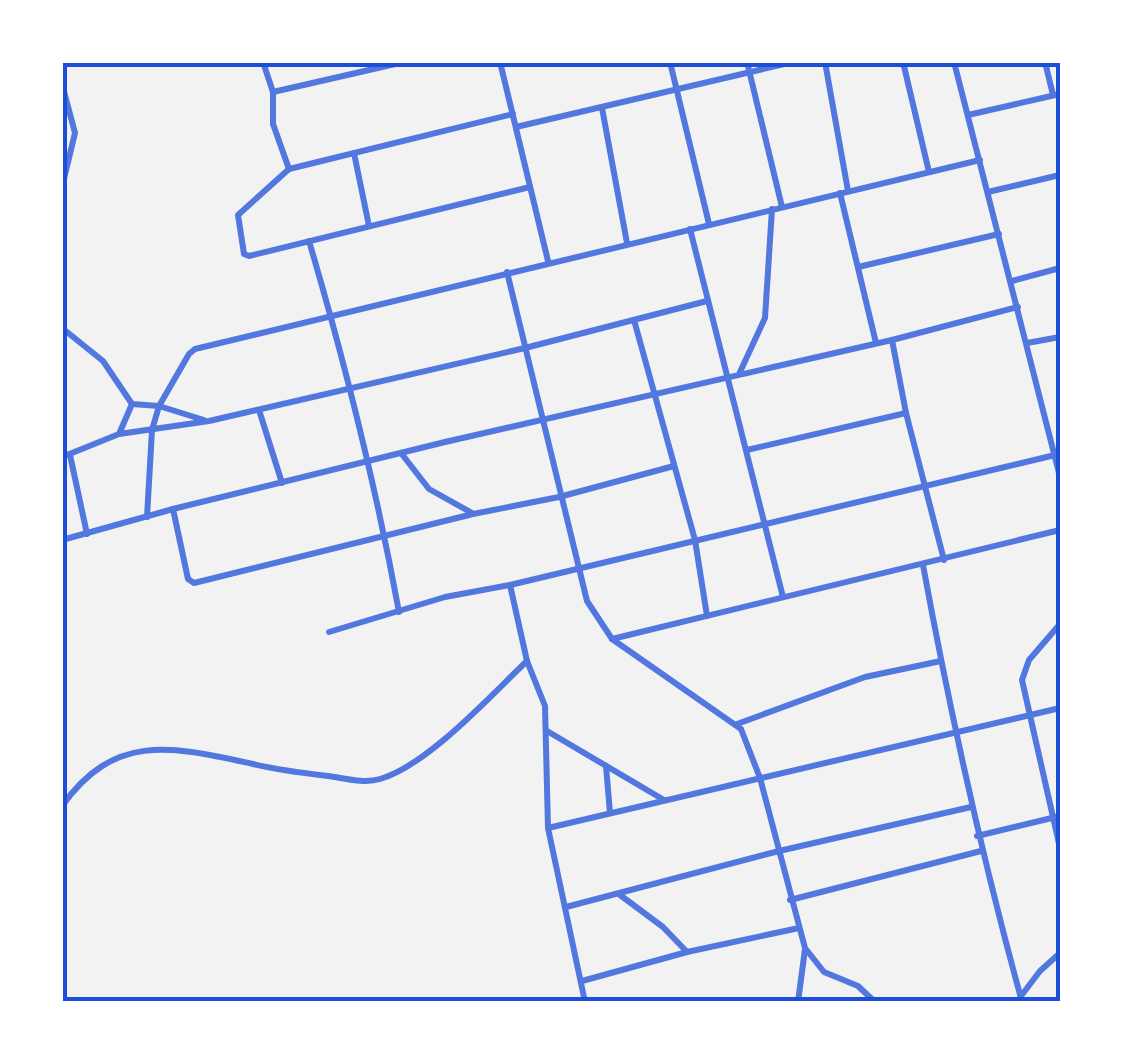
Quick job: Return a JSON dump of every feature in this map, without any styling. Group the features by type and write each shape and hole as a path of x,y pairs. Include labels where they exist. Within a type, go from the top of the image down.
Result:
{"street":[{"path":"263,62 273,92 273,124 289,169"},
{"path":"273,92 404,62"},
{"path":"500,62 548,261"},
{"path":"670,62 709,224"},
{"path":"747,62 782,207"},
{"path":"516,127 793,62"},
{"path":"825,62 844,192 876,343"},
{"path":"903,62 929,172"},
{"path":"954,62 1060,477"},
{"path":"968,115 1057,95 1045,62"},
{"path":"62,84 75,133 62,187"},
{"path":"602,108 627,243"},
{"path":"513,114 289,169 238,215 244,254 249,256 530,187"},
{"path":"354,153 368,226"},
{"path":"147,517 152,430 159,406 195,349 980,160"},
{"path":"988,192 1060,175"},
{"path":"740,373 764,318 772,209"},
{"path":"690,229 783,598"},
{"path":"858,268 999,234"},
{"path":"309,241 350,388 399,612"},
{"path":"1012,281 1060,268"},
{"path":"507,272 587,601 612,639 737,724 760,778 805,948 824,972 858,986 875,1002"},
{"path":"86,534 66,456 119,434 259,410 707,301"},
{"path":"62,540 282,482 1018,307"},
{"path":"634,320 695,540 707,616"},
{"path":"62,328 103,361 132,404"},
{"path":"1027,343 1060,336"},
{"path":"892,340 906,413 944,560"},
{"path":"132,404 159,406 210,421"},
{"path":"119,434 132,404"},
{"path":"259,410 282,482"},
{"path":"746,450 906,413"},
{"path":"401,453 428,489 473,514"},
{"path":"330,632 444,597 510,585 1055,455"},
{"path":"173,509 188,579 194,583 674,466"},
{"path":"612,639 1060,530"},
{"path":"924,565 977,836 1021,999"},
{"path":"510,585 528,660 545,706 548,828 585,1002"},
{"path":"1060,624 1023,670 1028,714 1056,817 1060,848"},
{"path":"62,806 77,786 102,766 129,753 154,748 187,750 273,769 376,781 394,774 438,744 528,660"},
{"path":"737,724 865,677 941,661"},
{"path":"548,828 1060,708"},
{"path":"548,730 665,800"},
{"path":"606,765 610,813"},
{"path":"566,907 779,851 971,807"},
{"path":"977,836 1056,817"},
{"path":"790,900 981,851"},
{"path":"619,894 662,926 688,952"},
{"path":"582,982 688,952 799,928"},
{"path":"798,1002 805,948"},
{"path":"1021,999 1060,953"}]}
